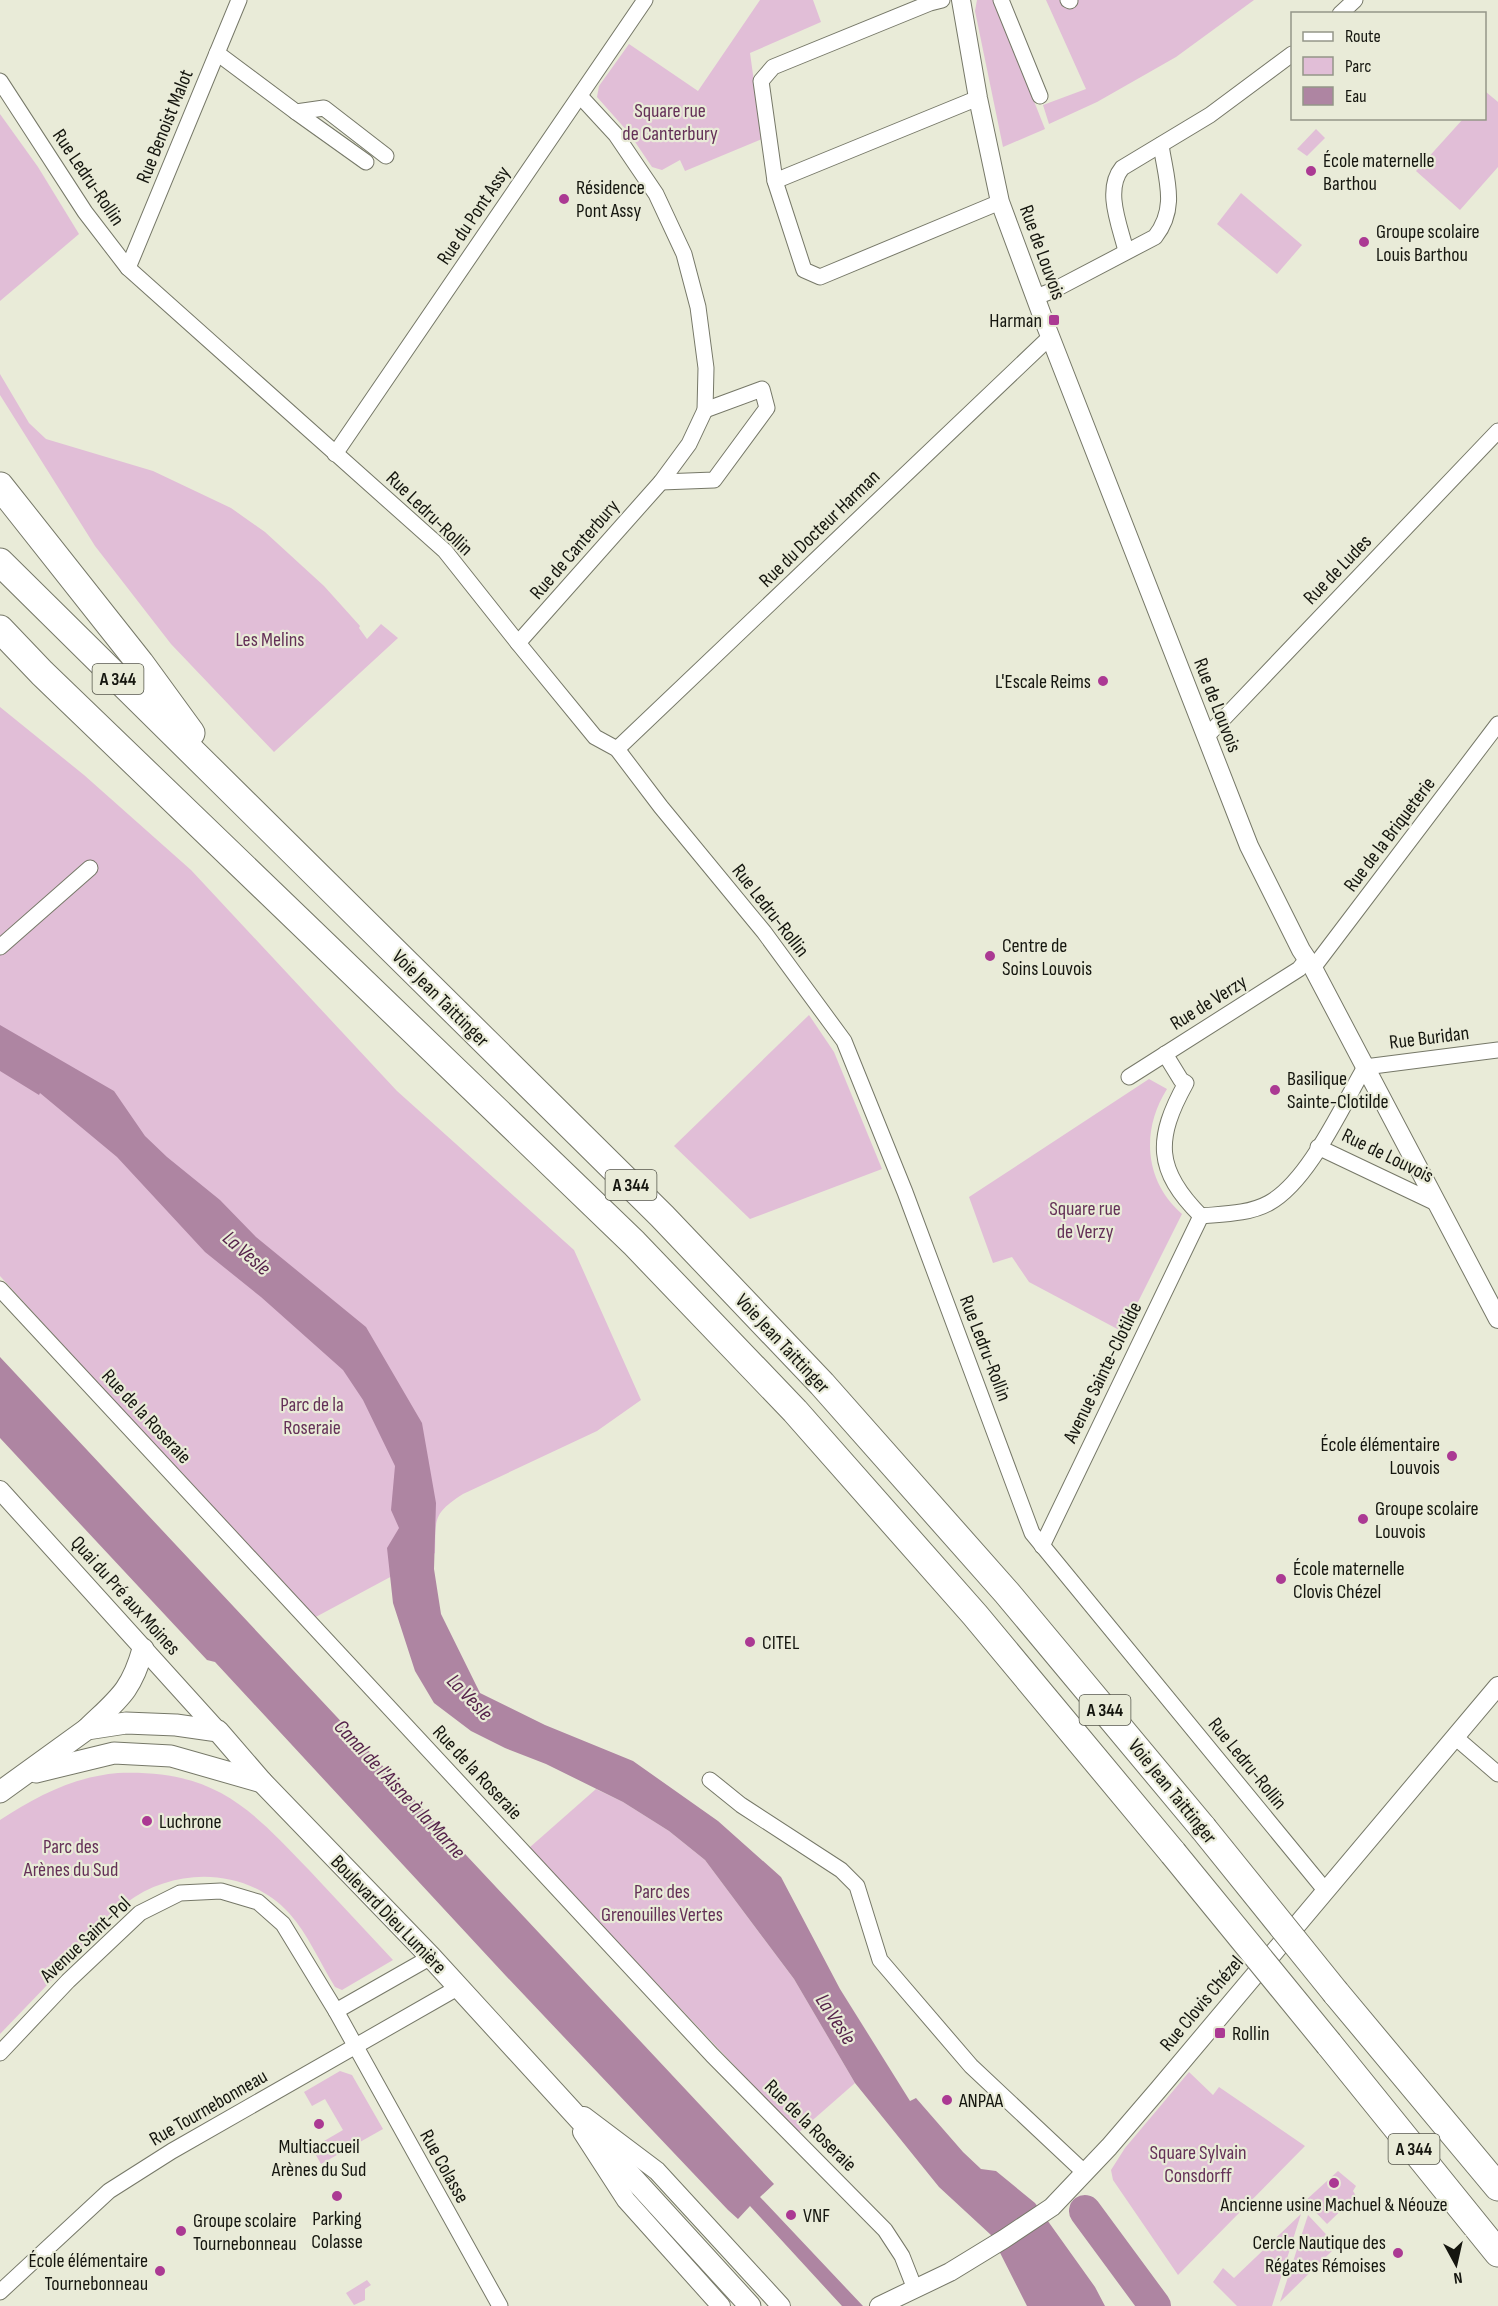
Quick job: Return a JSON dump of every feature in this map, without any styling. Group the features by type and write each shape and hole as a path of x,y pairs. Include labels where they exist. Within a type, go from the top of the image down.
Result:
{"highway":[{"path":"0,486 140,663 235,795"},
{"name":"Voie Jean Taittinger","path":"0,562 662,1216 822,1384 1006,1593 1203,1828 1498,2187"},
{"name":"Voie Jean Taittinger","path":"0,629 42,673 642,1251 795,1411 967,1606 1173,1853 1498,2253"},
{"path":"0,644 42,673"}],"main road":[{"path":"0,1792 27,1775 87,1729 120,1697 130,1684 143,1649"},
{"path":"87,1729 126,1723 176,1725 218,1731"},
{"name":"Boulevard Dieu Lumière","path":"218,1731 262,1782 431,1957 750,2306"},
{"path":"27,1775 114,1753 171,1756 262,1782"}],"street":[{"name":"Rue Benoist Malot","path":"128,268 239,0"},
{"name":"Rue du Pont Assy","path":"335,454 645,0"},
{"name":"Rue de Louvois","path":"961,0 978,99 1000,202 1050,337 1249,846 1498,1319"},
{"path":"1000,0 1040,96"},
{"path":"1342,12 1355,0"},
{"name":"Rue de Louvois","path":"934,1 773,67 761,81 775,181 804,270 820,277 1000,202"},
{"path":"217,53 366,162"},
{"path":"1126,251 1113,195 1115,177 1122,168 1210,115 1291,55"},
{"name":"Rue Ledru-Rollin","path":"0,81 85,212 128,268 445,551 595,737 617,749 661,807 764,932 844,1041 905,1192 1032,1533 1325,1890"},
{"name":"Rue de Canterbury","path":"518,644 661,482 690,444 705,410 706,368 698,307 684,254 656,194 616,135 580,96"},
{"path":"775,181 978,99"},
{"path":"296,112 324,108 386,156"},
{"path":"1036,297 1054,290 1155,237 1165,225 1170,204 1161,145"},
{"name":"Rue du Docteur Harman","path":"617,749 1050,337"},
{"path":"661,482 714,480 767,408 762,389 705,410"},
{"name":"Rue de Ludes","path":"1206,737 1498,431"},
{"name":"Rue de la Briqueterie","path":"1310,964 1498,724"},
{"path":"0,946 90,868"},
{"name":"Rue de Verzy","path":"1129,1077 1310,964"},
{"name":"Rue Buridan","path":"1365,1067 1498,1050"},
{"path":"1165,1054 1181,1080 1186,1083 1165,1127 1164,1148 1167,1170 1175,1186 1201,1216 1247,1210 1269,1203 1287,1189 1311,1160 1365,1067"},
{"name":"Rue de Louvois","path":"1318,1147 1437,1204"},
{"name":"Avenue Sainte-Clotilde","path":"1042,1546 1201,1216"},
{"name":"Rue de la Roseraie","path":"0,1289 704,2046 885,2230 902,2256 915,2289"},
{"name":"Quai du Pré aux Moines","path":"0,1490 218,1731"},
{"name":"Rue Clovis Chézel","path":"887,2302 950,2272 1004,2240 1052,2207 1158,2090 1498,1686"},
{"path":"1455,1737 1498,1774"},
{"path":"710,1780 741,1804 841,1870 857,1886 880,1960 971,2066 1085,2173"},
{"name":"Avenue Saint-Pol","path":"0,2053 68,1981 140,1913 180,1893 221,1891 258,1902 283,1924 336,2011 354,2047"},
{"path":"336,2011 431,1957"},
{"name":"Rue Tournebonneau","path":"0,2292 109,2192 172,2151 459,1988"},
{"name":"Rue Colasse","path":"354,2047 500,2306"},
{"name":"Boulevard Dieu Lumière","path":"560,2098 626,2200 721,2306"},
{"name":"Boulevard Dieu Lumière","path":"560,2098 657,2171 781,2306"}],"green space":[{"name":"Square rue de Canterbury","path":"760,0 813,0 821,22 750,53 762,139 685,171 680,160 662,170 652,167 629,133 597,97 599,86 629,44 698,91"},
{"path":"977,0 994,0 1045,129 1003,147 975,11"},
{"path":"1046,0 1254,0 1176,57 1097,102 1049,124 1043,105 1086,89"},
{"path":"1486,92 1498,102 1498,167 1460,210 1416,171 1462,120 1486,120"},
{"path":"0,114 38,167 79,234 0,301"},
{"path":"1316,129 1325,138 1307,156 1297,149"},
{"path":"1241,193 1302,245 1277,274 1217,224"},
{"name":"Les Melins","path":"0,374 29,423 46,439 153,471 231,508 265,532 324,586 360,626 359,628 367,639 381,624 398,638 274,752 171,644 95,546 0,395"},
{"name":"Parc de la Roseraie","path":"0,707 84,775 191,870 397,1091 574,1250 641,1400 597,1431 463,1494 446,1507 438,1518 435,1553 312,1619 0,1276"},
{"path":"809,1015 834,1052 882,1169 750,1219 674,1146"},
{"name":"Square rue de Verzy","path":"1149,1079 1167,1089 1153,1121 1150,1138 1150,1154 1154,1171 1169,1201 1182,1214 1123,1332 1029,1282 1012,1257 993,1263 969,1197"},
{"name":"Parc des Arènes du Sud","path":"118,1773 180,1778 204,1785 247,1810 287,1847 393,1960 342,1990 335,1987 296,1921 272,1898 252,1887 231,1880 210,1877 166,1882 126,1903 0,2034 0,1820 28,1803 71,1783"},
{"name":"Parc des Grenouilles Vertes","path":"596,1789 623,1802 669,1831 705,1860 794,1979 855,2083 798,2133 529,1848"},
{"path":"340,2071 352,2075 383,2129 321,2164 312,2148 343,2130 325,2099 312,2106 304,2092"},
{"name":"Square Sylvain Consdorff","path":"1189,2072 1213,2095 1219,2087 1305,2146 1178,2275 1113,2180 1111,2170 1125,2148"},
{"path":"1338,2171 1356,2186 1353,2191 1356,2196 1327,2224 1305,2201"},
{"path":"1301,2214 1272,2306 1237,2306 1213,2282 1223,2268 1234,2278"},
{"path":"1308,2215 1337,2246 1280,2302"},
{"path":"367,2280 371,2285 365,2289 365,2300 354,2305 346,2293"}],"water":[{"path":"0,1025 114,1091 145,1136 167,1157 220,1200 256,1237 366,1327 422,1423 436,1503 434,1569 441,1614 480,1693 545,1725 633,1761 718,1821 781,1877 840,1989 910,2101 916,2098 981,2169 996,2171 1035,2203 1095,2287 1105,2306 1027,2306 991,2235 939,2187 855,2083 794,1979 705,1860 669,1831 623,1802 546,1764 505,1748 471,1731 434,1703 415,1671 393,1603 387,1548 399,1528 391,1510 395,1466 363,1400 343,1370 261,1297 205,1252 117,1157 40,1093 39,1095 0,1071"},
{"name":"Canal de l'Aisne à la Marne","path":"0,1357 774,2184 760,2197 863,2306 842,2306 750,2206 738,2219 728,2210 506,1976 215,1662 207,1660 0,1438"}],"waterway":[{"name":"La Vesle","path":"1085,2211 1155,2306"}],"place":[{"name":"École maternelle Barthou","path":"1311,171"},
{"name":"Résidence Pont Assy","path":"564,199"},
{"name":"Groupe scolaire Louis Barthou","path":"1364,242"},
{"name":"Harman","path":"1054,320"},
{"name":"L'Escale Reims","path":"1103,681"},
{"name":"Centre de Soins Louvois","path":"990,956"},
{"name":"Basilique Sainte-Clotilde","path":"1275,1090"},
{"name":"École élémentaire Louvois","path":"1452,1456"},
{"name":"Groupe scolaire Louvois","path":"1363,1519"},
{"name":"École maternelle Clovis Chézel","path":"1281,1579"},
{"name":"CITEL","path":"750,1642"},
{"name":"Luchrone","path":"147,1821"},
{"name":"Rollin","path":"1220,2033"},
{"name":"ANPAA","path":"947,2100"},
{"name":"Multiaccueil Arènes du Sud","path":"319,2124"},
{"name":"Ancienne usine Machuel & Néouze","path":"1334,2183"},
{"name":"Parking Colasse","path":"337,2196"},
{"name":"VNF","path":"791,2215"},
{"name":"Groupe scolaire Tournebonneau","path":"181,2231"},
{"name":"Cercle Nautique des Régates Rémoises","path":"1398,2253"},
{"name":"École élémentaire Tournebonneau","path":"160,2271"}]}
